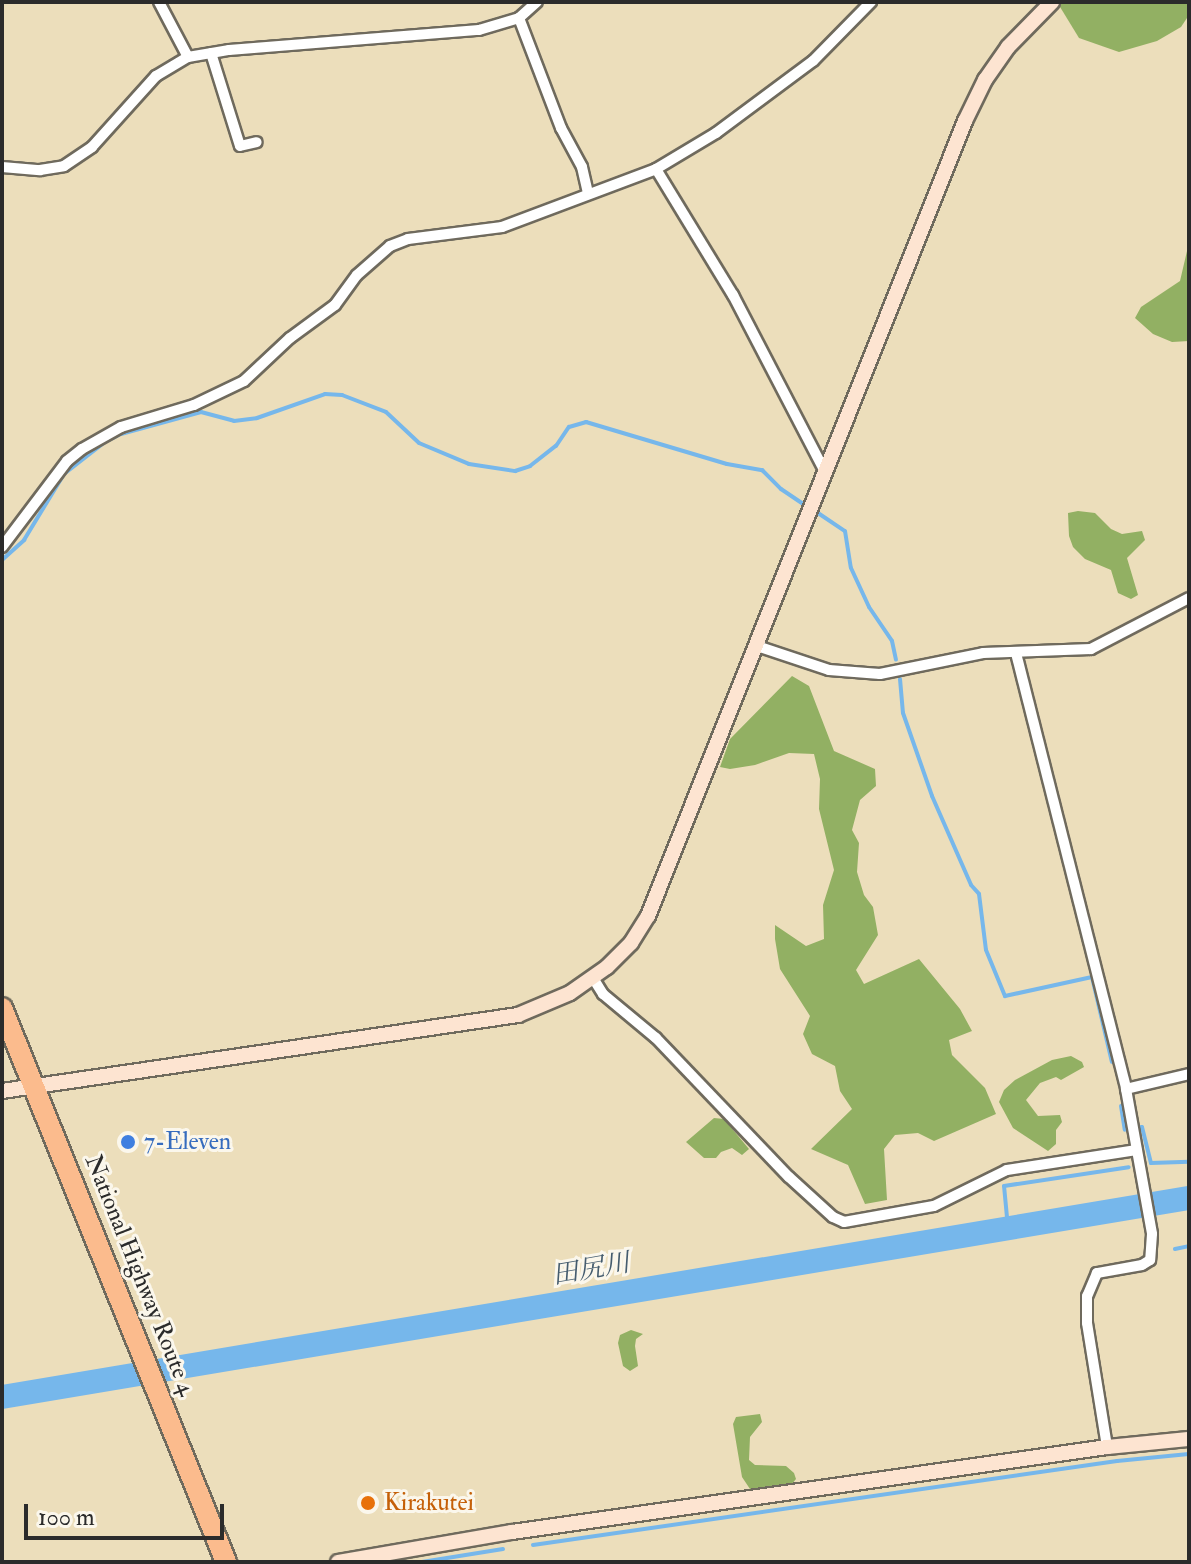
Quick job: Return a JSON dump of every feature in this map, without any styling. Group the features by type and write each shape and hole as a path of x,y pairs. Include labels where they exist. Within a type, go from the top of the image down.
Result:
{"highway":[{"name":"National Highway Route 4","path":"2,1008 37,1087 226,1562"}],"street":[{"path":"159,2 188,57"},
{"path":"2,167 40,170 64,166 92,147 156,76 188,57 479,30 519,18 537,2"},
{"path":"2,547 67,461 82,449 121,427 194,405 244,381 290,338 335,305 357,275 390,246 408,239 502,227 588,193 634,180 656,169 716,133 800,71 871,2"},
{"path":"2,1091 518,1015 570,993 593,978 631,943 648,916 985,80 1008,47 1052,2"},
{"path":"519,18 561,128 582,167 588,193"},
{"path":"211,53 240,146 257,142"},
{"path":"656,169 733,295 825,472"},
{"path":"757,646 829,670 880,674 983,653 1091,649 1189,598"},
{"path":"1016,653 1126,1089 1152,1234 1150,1260 1142,1265 1097,1273 1087,1296 1087,1323 1107,1447"},
{"path":"593,978 603,994 656,1038 789,1177 833,1217 844,1222 934,1206 1007,1170 1136,1150"},
{"path":"1126,1089 1189,1074"},
{"path":"338,1562 512,1532 1107,1447 1189,1439"}],"green space":[{"path":"1057,2 1189,2 1189,15 1181,27 1157,41 1119,52 1079,38"},
{"path":"1187,251 1189,341 1172,342 1153,334 1135,318 1141,307 1180,281"},
{"path":"1068,513 1095,513 1111,529 1122,534 1142,531 1145,540 1127,558 1138,595 1131,599 1118,593 1111,570 1085,559 1073,547"},
{"path":"792,676 809,686 834,751 875,769 876,786 860,800 852,830 859,843 857,872 864,895 873,907 878,935 856,970 864,984 919,959 960,1009 972,1031 949,1040 952,1055 985,1088 996,1114 934,1141 918,1133 895,1135 884,1149 887,1200 865,1204 848,1165 811,1149 852,1109 840,1091 835,1066 812,1054 803,1034 810,1016 780,969 775,939 775,925 806,946 824,939 823,905 834,870 819,809 820,779 814,754 789,753 755,765 730,769 720,767 730,739"},
{"path":"1071,1056 1082,1062 1084,1067 1061,1080 1056,1077 1040,1083 1026,1100 1038,1116 1060,1115 1062,1122 1056,1130 1056,1144 1048,1151 1013,1128 999,1102 1004,1090 1015,1080 1052,1060"},
{"path":"714,1118 724,1119 749,1149 742,1155 732,1148 721,1152 716,1158 704,1158 686,1142"},
{"path":"631,1330 643,1334 636,1339 638,1366 630,1371 623,1366 618,1343 620,1335"},
{"path":"760,1414 762,1422 750,1437 749,1460 755,1465 786,1466 796,1479 791,1485 750,1489 742,1477 733,1424 736,1417"}],"waterway":[{"path":"2,560 24,540 64,474 105,442 121,434 201,412 234,421 257,418 325,394 342,395 386,412 419,443 469,464 515,471 530,466 556,446 569,427 586,422 727,464 762,470 781,489 802,503"},
{"path":"818,513 845,531 851,568 869,607 892,641 896,660"},
{"path":"900,679 903,713 932,796 971,885 979,894 986,950 1005,996 1092,977 1112,1062"},
{"path":"1121,1106 1125,1130"},
{"path":"1138,1128 1142,1127 1151,1163 1189,1162"},
{"path":"1008,1228 1004,1186 1129,1167"},
{"name":"田尻川","path":"2,1397 1189,1198"},
{"path":"1175,1249 1189,1246"},
{"path":"533,1545 1117,1461 1189,1454"},
{"path":"422,1562 503,1549"}],"place":[{"name":"7-Eleven","path":"128,1142"},
{"name":"Kirakutei","path":"368,1503"}]}
